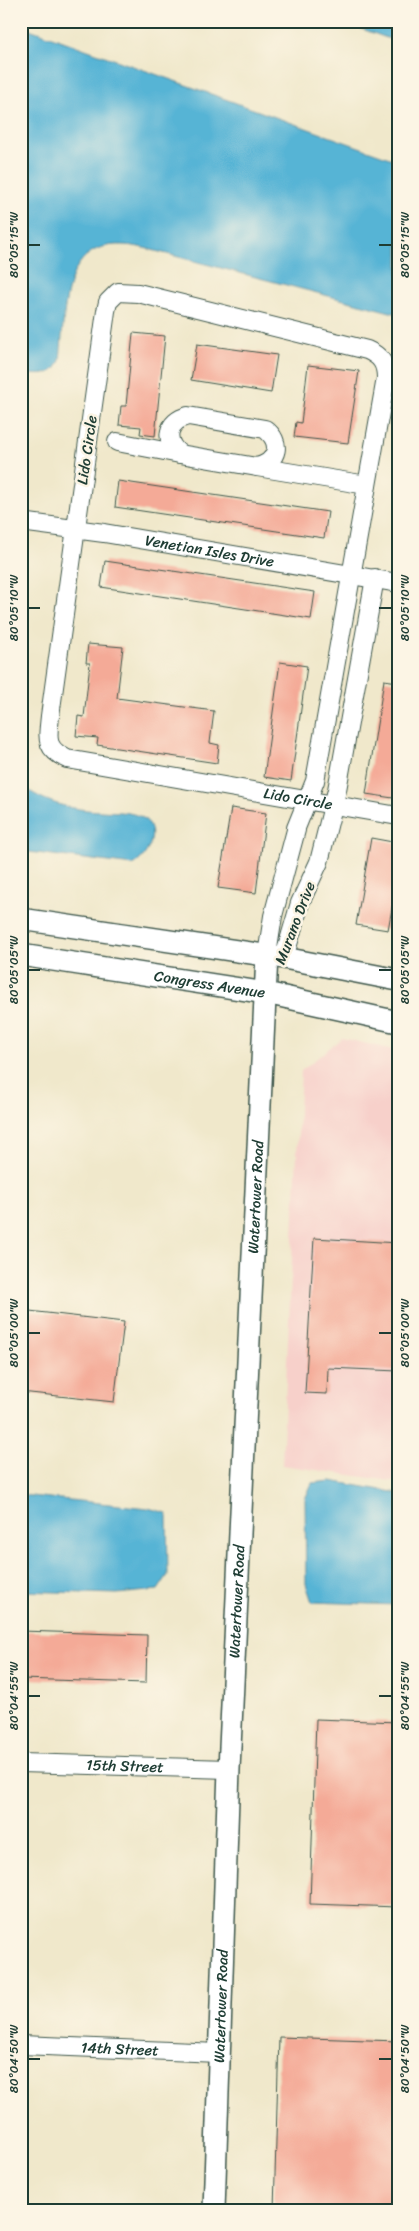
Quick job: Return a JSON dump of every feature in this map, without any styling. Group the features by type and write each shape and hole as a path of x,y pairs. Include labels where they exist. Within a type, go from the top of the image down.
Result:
{"street":[{"name":"Lido Circle","path":"352,574 386,378 385,366 376,354 138,293 123,291 112,297 106,311 48,736 53,750 67,759 398,816"},
{"path":"180,454 169,441 169,432 172,424 179,418 188,416 265,429 272,434 276,442 276,451 272,459 266,464 257,466"},
{"path":"116,442 367,484"},
{"name":"Venetian Isles Drive","path":"21,522 352,574 398,583"},
{"name":"Murano Drive","path":"276,956 273,916 296,828 315,781 352,574"},
{"name":"Murano Drive","path":"266,993 276,956 319,862 333,805 375,578"},
{"path":"21,919 276,956 398,980"},
{"name":"Congress Avenue","path":"21,955 266,993 398,1022"},
{"name":"Watertower Road","path":"214,2210 229,1769 266,993"},
{"name":"15th Street","path":"21,1763 229,1769"},
{"name":"14th Street","path":"21,2045 219,2053"}],"shaded area":[{"path":"342,1038 398,1051 398,1482 282,1465 301,1071"}],"water":[{"path":"340,21 398,21 398,42"},
{"path":"21,26 398,161 398,314 144,248 117,245 97,249 83,260 73,275 67,294 60,360 54,370 45,374 21,373"},
{"path":"21,785 39,797 69,807 125,812 139,816 146,820 152,833 148,848 139,861 133,865 21,851"},
{"path":"331,1481 398,1493 398,1605 312,1602 306,1584 305,1499 312,1483"},
{"path":"21,1495 148,1508 167,1513 168,1575 158,1590 117,1594 21,1591"}],"building":[{"path":"133,333 165,336 155,436 140,434 141,427 119,425 121,406 126,406"},
{"path":"197,344 277,355 271,393 191,380"},
{"path":"308,365 359,371 348,443 294,437 296,422 301,423"},
{"path":"118,481 328,512 324,538 115,507"},
{"path":"105,561 315,592 311,619 101,587"},
{"path":"88,644 123,647 117,698 214,711 210,743 219,745 217,763 97,745 98,738 76,736 78,716 84,717 90,663 86,663"},
{"path":"280,662 307,666 291,781 264,777"},
{"path":"384,680 398,682 398,769 393,798 366,794"},
{"path":"231,808 266,813 256,893 218,888"},
{"path":"371,838 398,843 398,875 388,930 356,925"},
{"path":"314,1238 398,1243 398,1371 328,1368 327,1394 305,1393"},
{"path":"21,1310 124,1322 114,1402 21,1392"},
{"path":"21,1631 147,1635 146,1683 21,1679"},
{"path":"316,1719 398,1722 398,1907 310,1904"},
{"path":"279,2037 398,2041 398,2210 274,2210"}]}
